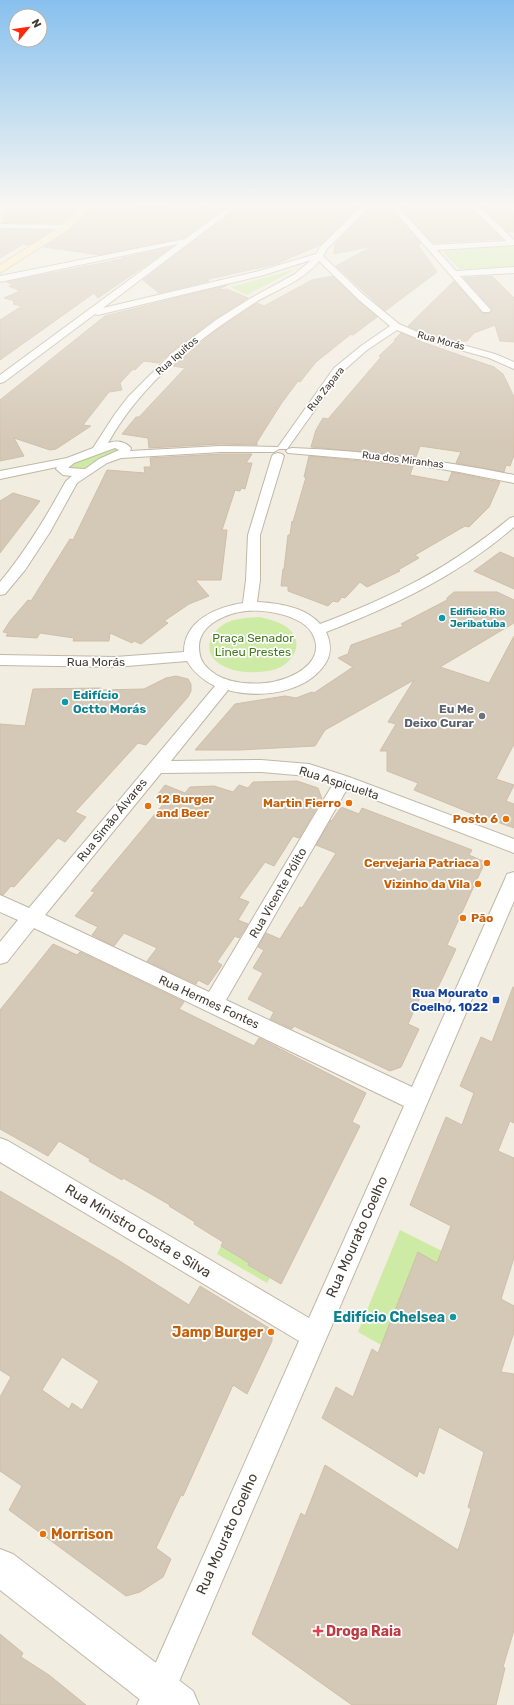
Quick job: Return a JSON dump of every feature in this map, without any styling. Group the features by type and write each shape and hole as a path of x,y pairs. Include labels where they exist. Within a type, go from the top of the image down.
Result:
{"street":[{"path":"0,380 128,286"},
{"path":"89,315 208,286"},
{"name":"Rua Iquitos","path":"98,451 107,432 148,381 176,355 208,329 279,286"},
{"name":"Rua Morás","path":"349,286 396,326 417,335 492,356 514,366"},
{"path":"464,286 486,310"},
{"path":"122,290 125,294 131,297 150,299"},
{"name":"Rua Zapara","path":"250,606 253,580 254,535 282,451 338,370 364,348 396,326"},
{"path":"107,432 111,440 120,449"},
{"path":"0,591 20,567 44,532 68,471 98,451 109,446 120,449"},
{"path":"0,475 22,471 88,472 120,449"},
{"name":"Rua dos Miranhas","path":"120,449 140,453 220,449 333,452 387,457 437,464 514,480"},
{"path":"514,480 514,485"},
{"path":"317,630 361,614 403,596 467,559 494,539 514,521"},
{"path":"270,606 290,611 306,619 317,630 323,644 321,658 311,672 294,682 272,688 247,689 224,684 198,667 192,656 191,644 195,632 204,622 233,608 270,606"},
{"name":"Rua Morás","path":"0,660 115,662 192,656"},
{"name":"Rua Simão Álvares","path":"0,956 224,684"},
{"name":"Rua Aspicuelta","path":"155,767 261,766 309,770 344,781 514,846"},
{"name":"Rua Vicente Pólito","path":"213,1004 344,781"},
{"name":"Rua Mourato Coelho","path":"164,1700 314,1335 514,879"},
{"name":"Rua Hermes Fontes","path":"0,903 417,1100"},
{"name":"Rua Ministro Costa e Silva","path":"0,1149 314,1335"},
{"path":"0,1567 164,1700"}],"green space":[{"path":"235,286 265,286 247,295 230,287"},
{"path":"118,447 119,451 97,460 80,471 70,470 69,467 71,464"},
{"name":"Praça Senador Lineu Prestes","path":"259,617 282,624 293,634 296,640 295,652 291,659 284,665 270,671 245,672 225,667 212,657 209,646 210,641 221,626 230,621 242,618"},
{"path":"400,1230 442,1251 437,1263 418,1253 399,1355 358,1332"},
{"path":"221,1246 270,1278 267,1283 217,1254"}],"building":[{"path":"9,286 116,286 98,298 94,293 0,360 0,320 22,306 13,304 16,302 13,302 15,301 4,298 20,291"},
{"path":"150,286 190,286 159,293"},
{"path":"225,286 226,286 218,290 227,289 248,298 215,319 171,352 159,363 144,361 135,370 133,369 120,383 122,390 109,392 83,425 91,426 56,449 50,450 14,438 24,456 0,461 0,400 105,316"},
{"path":"302,286 343,286 377,317 353,335 351,334 316,362 300,382 298,381 281,404 257,442 257,445 220,444 149,448 148,438 122,434 136,417 139,417 185,368 173,366 214,332 257,303 264,306"},
{"path":"357,286 419,286 385,311"},
{"path":"449,286 458,286 482,313 490,313 492,309 471,286 502,286 514,298 514,342 500,341 495,325 474,333 467,341 453,341 420,332 408,326"},
{"path":"401,333 420,340 416,340 494,367 503,374 514,397 514,455 510,466 506,465 504,472 456,463 461,452 420,446 416,457 311,447 316,430 323,418 328,419 381,357 379,356 396,340 394,340"},
{"path":"220,454 252,454 246,463 252,463 245,489 241,488 240,491 235,490 222,530 227,530 221,580 195,580 209,596 189,604 164,621 168,623 141,644 134,641 132,643 110,633 109,641 73,641 74,638 40,633 37,638 6,636 8,633 3,632 10,621 28,600 31,601 70,539 73,540 107,470 145,473 144,467 151,467 150,458"},
{"path":"309,456 413,466 410,475 448,482 452,472 500,482 489,507 469,527 465,526 415,555 419,558 398,570 400,571 367,587 360,582 345,598 342,597 338,602 333,601 328,606 288,591 288,586 281,586 288,535 290,535 292,521 293,522 306,477 304,477"},
{"path":"13,493 40,501 0,553 0,501"},
{"path":"500,552 514,558 514,589 474,571"},
{"path":"454,592 497,592 514,600 514,623 440,667 489,683 514,636 514,744 496,779 514,785 506,801 514,804 514,828 493,822 414,790 418,783 387,771 387,751 380,751 396,724 388,722 414,680 325,730 315,746 239,750 195,750 235,704 285,696 296,698 312,692 314,693 353,667 338,658 348,654 351,645 404,626 401,624 447,600 447,598"},
{"path":"176,676 188,679 191,684 191,691 188,697 146,745 138,743 75,812 86,817 65,842 58,838 14,887 11,886 3,895 0,894 0,724 25,726 33,689 144,689 166,678"},
{"path":"297,781 318,788 322,799 299,838 293,836 274,866 265,862 239,898 249,902 238,920 248,924 239,938 235,936 217,962 222,965 208,985 198,980 196,984 147,961 157,948 124,933 114,946 92,935 98,927 75,916 95,892 91,891 165,802 155,798 165,785 185,793 190,787 214,786 233,792 239,785 248,788 253,782"},
{"path":"341,807 359,814 362,808 472,850 469,855 485,862 447,945 456,949 434,995 423,991 408,1024 419,1029 401,1067 390,1071 294,1026 292,1029 270,1019 274,1012 248,999 263,973 253,968 264,950 258,947 266,933 280,939 300,907 302,908 336,853 316,845 331,820 331,822"},
{"path":"53,944 77,955 80,952 184,1002 179,1009 254,1046 259,1038 366,1093 352,1122 360,1126 281,1284 248,1265 249,1263 221,1246 223,1242 194,1224 195,1222 169,1206 170,1205 123,1178 122,1180 89,1161 90,1159 59,1141 48,1156 0,1129 0,1010"},
{"path":"513,987 514,1123 510,1121 498,1151 514,1158 514,1258 501,1299 514,1306 514,1332 501,1372 514,1374 514,1630 503,1667 505,1668 496,1705 352,1705 252,1634 301,1513 305,1516 325,1465 458,1550 471,1509 468,1507 484,1452 439,1427 424,1474 419,1471 417,1477 322,1418 336,1387 353,1397 372,1349 378,1353 418,1252 437,1263 451,1226 410,1205 446,1117 462,1125 474,1093 460,1086 481,1037 492,1042"},
{"path":"0,1191 118,1260 189,1305 200,1286 269,1328 272,1336 272,1341 247,1394 233,1385 183,1496 181,1495 156,1548 171,1559 163,1577 140,1592 126,1596 9,1510 22,1486 0,1471 0,1397 11,1377 0,1370","holes":["62,1357 99,1381 82,1410 72,1403 69,1409 42,1390"]},
{"path":"0,1634 23,1653 21,1657 49,1675 86,1705 0,1705"}],"place":[{"name":"Edificio Rio Jeribatuba","path":"442,618"},
{"name":"Edifício Octto Morás","path":"65,702"},
{"name":"Eu Me Deixo Curar","path":"482,716"},
{"name":"Martin Fierro","path":"349,803"},
{"name":"12 Burger and Beer","path":"148,806"},
{"name":"Posto 6","path":"506,819"},
{"name":"Cervejaria Patriaca","path":"487,863"},
{"name":"Vizinho da Vila","path":"478,884"},
{"name":"Pão","path":"463,918"},
{"name":"Rua Mourato Coelho, 1022","path":"496,1000"},
{"name":"Edifício Chelsea","path":"453,1317"},
{"name":"Jamp Burger","path":"271,1332"},
{"name":"Morrison","path":"43,1534"},
{"name":"Droga Raia","path":"318,1631"}]}
